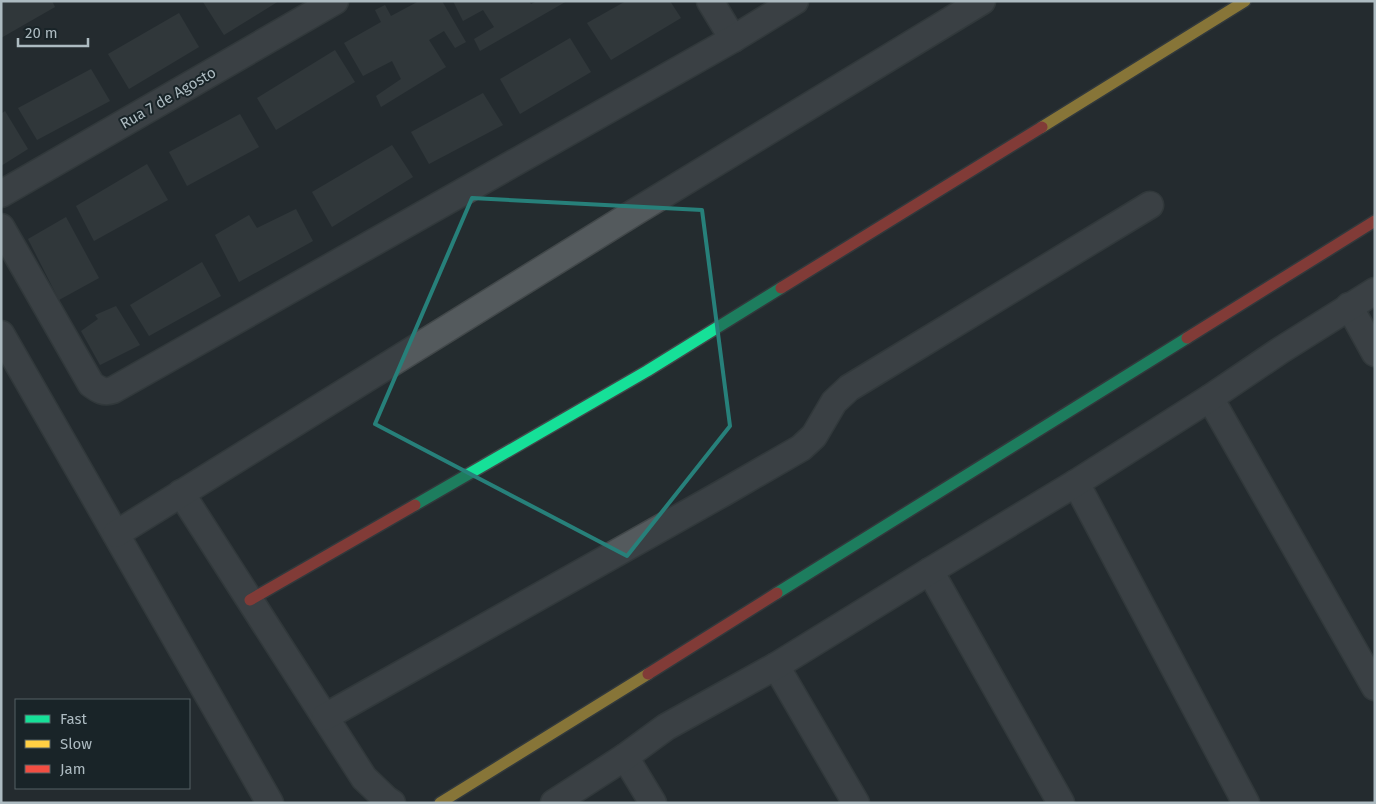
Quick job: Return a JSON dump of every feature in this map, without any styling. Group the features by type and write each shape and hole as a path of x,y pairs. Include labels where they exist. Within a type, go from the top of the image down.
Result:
{"street":[{"name":"Rua 7 de Agosto","path":"1,194 335,1"},
{"path":"710,1 732,39"},
{"path":"1,227 91,384 99,390 106,392 114,390 732,39 795,1"},
{"path":"116,534 635,212 982,1"},
{"path":"250,600 647,371 1245,1"},
{"path":"325,717 723,494 801,448 814,436 834,402 849,388 1150,205"},
{"path":"440,803 1375,221"},
{"path":"554,803 625,757 666,727 776,666 1076,483 1375,291"},
{"path":"1349,306 1375,353"},
{"path":"1,334 270,803"},
{"path":"1210,398 1375,687"},
{"path":"1076,483 1246,803"},
{"path":"181,494 364,778 392,803"},
{"path":"930,571 1060,803"},
{"path":"776,666 856,803"},
{"path":"625,757 653,803"}],"highlighted area":[{"path":"472,198 702,210 730,426 627,556 375,424"}],"building":[{"path":"1,1 52,1 55,7 1,38"},
{"path":"204,1 279,1 224,35"},
{"path":"419,1 442,1 466,42 455,48 444,31 429,40 446,67 381,107 376,96 401,79 392,61 363,76 344,43 381,22 375,10 385,5 391,16"},
{"path":"453,1 529,1 531,4 537,1 567,1 480,51 474,39 494,27 483,10 463,21"},
{"path":"626,1 670,1 681,18 611,60 587,23"},
{"path":"179,13 199,47 129,89 108,54"},
{"path":"570,38 591,72 520,114 500,79"},
{"path":"335,50 355,82 276,130 257,98"},
{"path":"91,69 110,101 37,140 18,108"},
{"path":"483,93 503,125 429,164 411,132"},
{"path":"5,111 28,149 1,166 1,114"},
{"path":"240,114 259,147 187,186 169,152"},
{"path":"392,145 413,177 332,227 312,192"},
{"path":"147,164 168,200 94,241 76,206"},
{"path":"296,209 313,241 239,282 215,235 249,215 257,228"},
{"path":"66,217 99,278 59,300 28,239"},
{"path":"202,262 221,296 149,336 130,305"},
{"path":"116,306 140,345 100,365 81,331 98,319 95,315"}],"traffic: fast":[{"path":"415,505 647,371 781,288"},
{"path":"777,593 1187,338"}],"traffic: slow":[{"path":"1042,127 1245,1"},
{"path":"440,803 648,674"}],"traffic: jam":[{"path":"781,288 1042,127"},
{"path":"1187,338 1375,221"},
{"path":"250,600 415,505"},
{"path":"648,674 777,593"}]}
